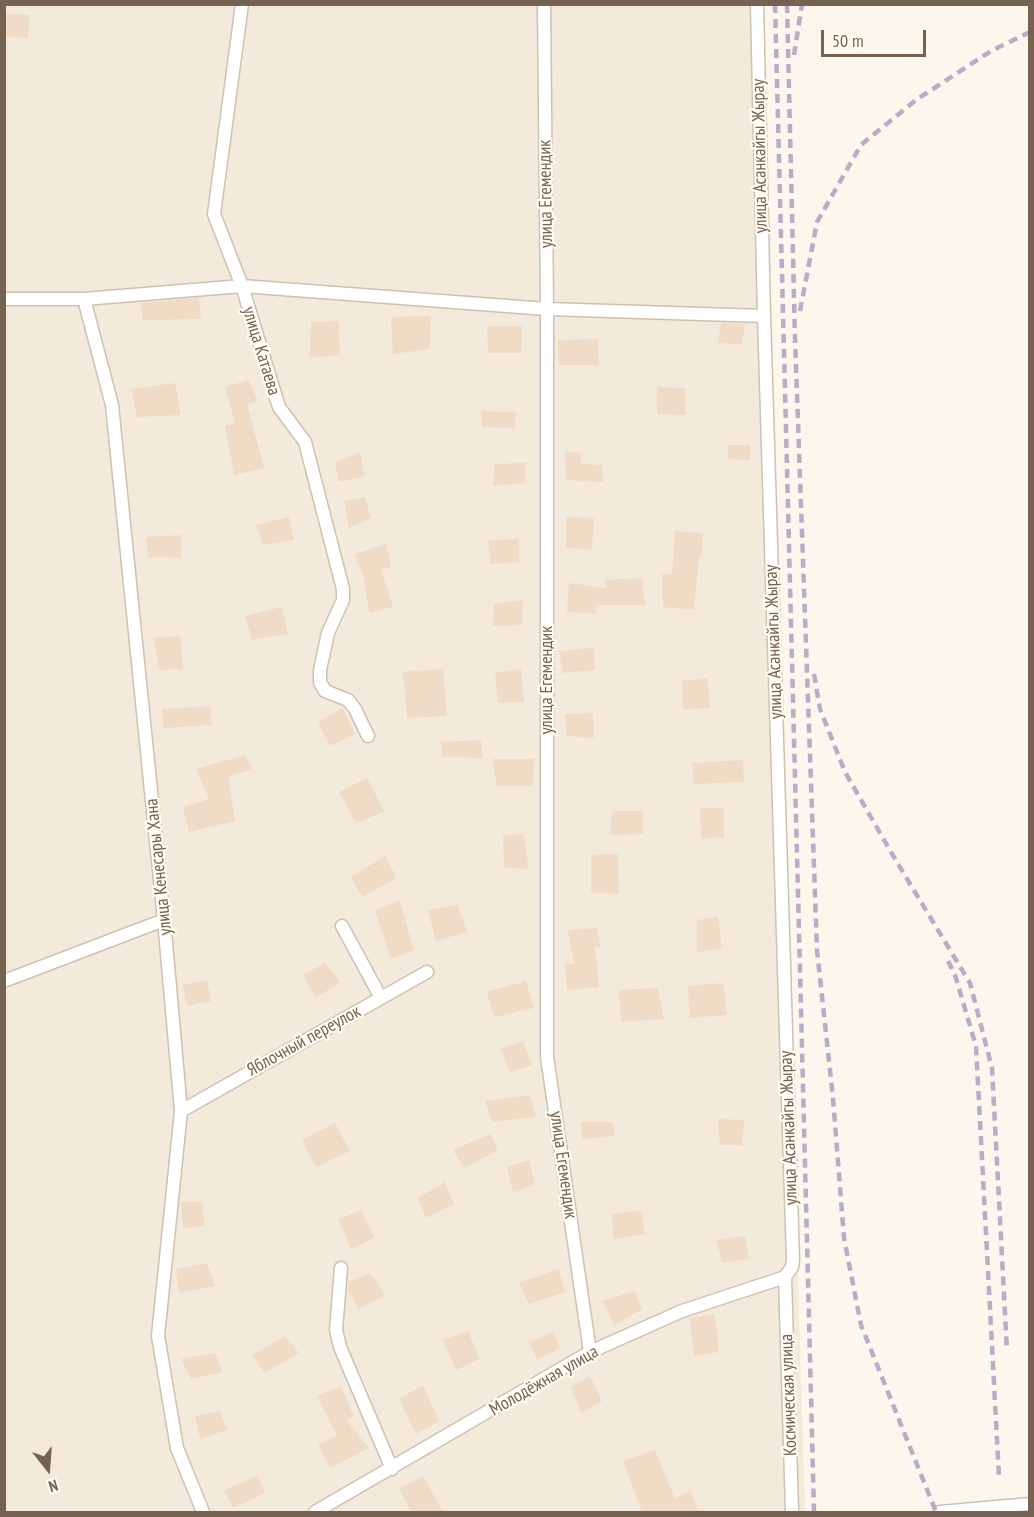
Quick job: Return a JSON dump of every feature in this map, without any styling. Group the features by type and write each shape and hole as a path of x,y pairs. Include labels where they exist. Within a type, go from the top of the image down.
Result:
{"street":[{"name":"улица Катаева","path":"242,4 214,214 242,286 279,407 305,442 343,589 343,600 328,633 320,670 320,682 325,691 348,700 368,736"},
{"name":"улица Егемендик","path":"544,4 547,309 548,1057 590,1352"},
{"name":"улица Асанкайгы Жырау","path":"757,4 764,316 793,1260 792,1268 786,1277"},
{"path":"4,299 84,299 242,286 547,309 764,316"},
{"name":"улица Кенесары Хана","path":"84,299 112,405 165,920 181,1111 158,1336 177,1448 203,1512"},
{"path":"4,981 165,920"},
{"path":"342,926 381,998"},
{"name":"Яблочный переулок","path":"181,1111 428,972"},
{"path":"341,1268 336,1330 340,1347 392,1469"},
{"name":"Молодёжная улица","path":"315,1512 590,1352 682,1311 786,1277"},
{"name":"Космическая улица","path":"786,1277 792,1512"},
{"path":"940,1512 1029,1504"}],"shaded area":[{"path":"5,5 760,5 805,1512 5,1512"}],"building":[{"path":"4,14 29,15 28,38 4,37"},
{"path":"199,298 201,319 143,320 140,303"},
{"path":"431,316 430,349 393,354 391,317"},
{"path":"339,321 340,355 310,358 311,322"},
{"path":"721,323 745,324 742,344 718,343"},
{"path":"487,326 522,326 521,353 488,353"},
{"path":"598,339 599,365 559,365 558,340"},
{"path":"249,380 258,401 247,404 264,468 234,475 225,426 235,423 225,387"},
{"path":"175,383 181,415 137,417 131,389"},
{"path":"657,387 685,388 685,415 657,414"},
{"path":"481,411 516,412 515,428 482,427"},
{"path":"728,445 750,445 750,460 728,459"},
{"path":"565,452 581,453 580,464 602,465 603,482 566,480"},
{"path":"360,453 365,476 339,482 335,462"},
{"path":"525,463 525,483 493,486 495,464"},
{"path":"365,497 371,518 349,528 344,501"},
{"path":"289,517 294,540 263,545 256,525"},
{"path":"566,517 594,518 592,550 566,548"},
{"path":"675,531 703,533 694,610 663,607 662,574 672,574"},
{"path":"181,535 181,558 148,557 147,537"},
{"path":"519,539 519,562 491,564 488,540"},
{"path":"386,544 391,568 381,569 393,607 369,613 363,572 361,572 355,554"},
{"path":"642,578 645,605 597,605 596,614 567,612 569,583 606,588 605,580"},
{"path":"523,600 522,625 493,626 494,604"},
{"path":"282,607 288,634 252,640 245,616"},
{"path":"180,636 183,669 159,670 154,638"},
{"path":"594,648 595,670 563,673 559,651"},
{"path":"443,669 447,716 407,718 403,672"},
{"path":"521,669 524,702 498,703 495,673"},
{"path":"707,678 710,708 683,710 682,681"},
{"path":"210,706 212,725 164,728 162,709"},
{"path":"343,708 355,734 330,746 318,722"},
{"path":"593,713 594,738 567,736 565,714"},
{"path":"481,740 482,758 442,757 441,742"},
{"path":"245,755 252,770 228,776 235,821 189,832 183,807 209,799 196,769"},
{"path":"492,759 534,759 533,786 497,786"},
{"path":"743,760 744,782 693,784 692,763"},
{"path":"367,778 384,811 356,824 339,792"},
{"path":"700,808 724,808 724,837 701,839"},
{"path":"612,811 643,811 643,834 611,835"},
{"path":"523,834 529,869 504,868 503,835"},
{"path":"618,854 619,894 591,893 591,855"},
{"path":"385,856 397,878 362,897 351,877"},
{"path":"400,901 414,950 391,959 375,910"},
{"path":"458,905 467,932 436,941 428,910"},
{"path":"718,917 722,949 697,952 697,920"},
{"path":"597,928 600,947 595,947 599,987 567,990 565,964 574,964 568,930"},
{"path":"325,963 340,982 316,998 303,975"},
{"path":"207,980 211,1001 187,1006 183,985"},
{"path":"526,981 534,1008 494,1017 487,992"},
{"path":"723,983 727,1015 690,1018 688,986"},
{"path":"658,988 664,1019 621,1022 619,990"},
{"path":"523,1041 532,1065 510,1072 501,1049"},
{"path":"530,1095 536,1117 492,1122 485,1101"},
{"path":"718,1119 744,1120 742,1145 720,1145"},
{"path":"581,1122 613,1122 615,1136 582,1139"},
{"path":"335,1123 350,1151 316,1167 302,1140"},
{"path":"490,1134 498,1150 464,1168 453,1150"},
{"path":"529,1160 535,1184 513,1193 507,1167"},
{"path":"445,1182 454,1204 426,1218 418,1198"},
{"path":"181,1202 202,1202 205,1226 183,1228"},
{"path":"361,1210 374,1238 351,1249 338,1219"},
{"path":"641,1210 645,1234 613,1239 612,1214"},
{"path":"745,1236 749,1259 722,1263 716,1240"},
{"path":"207,1263 215,1286 179,1293 176,1269"},
{"path":"559,1269 565,1292 529,1304 519,1283"},
{"path":"370,1273 385,1295 359,1309 348,1290 348,1282"},
{"path":"635,1291 642,1309 615,1325 602,1301"},
{"path":"715,1314 719,1352 694,1356 690,1318"},
{"path":"468,1331 480,1359 456,1370 443,1340"},
{"path":"554,1332 560,1348 537,1360 529,1342"},
{"path":"285,1336 299,1353 264,1373 253,1355"},
{"path":"216,1353 222,1372 191,1379 181,1359"},
{"path":"590,1376 602,1401 581,1413 571,1387"},
{"path":"423,1385 439,1421 416,1434 399,1399"},
{"path":"341,1386 354,1417 346,1420 369,1448 330,1468 318,1444 337,1436 317,1396"},
{"path":"220,1411 227,1430 200,1439 195,1416"},
{"path":"655,1450 675,1499 690,1491 699,1512 642,1512 623,1461"},
{"path":"258,1476 265,1493 233,1508 224,1490"},
{"path":"423,1476 443,1512 412,1512 399,1489"}],"railway":[{"path":"775,4 814,1512"},
{"path":"787,4 795,338 817,950 833,1098 844,1238 861,1325 936,1512"},
{"path":"794,55 802,4"},
{"path":"800,311 817,222 861,145 916,100 991,51 1030,32"},
{"path":"814,674 820,709 845,772 970,983 992,1068 1007,1351"},
{"path":"948,961 955,975 976,1046 999,1477"}]}
